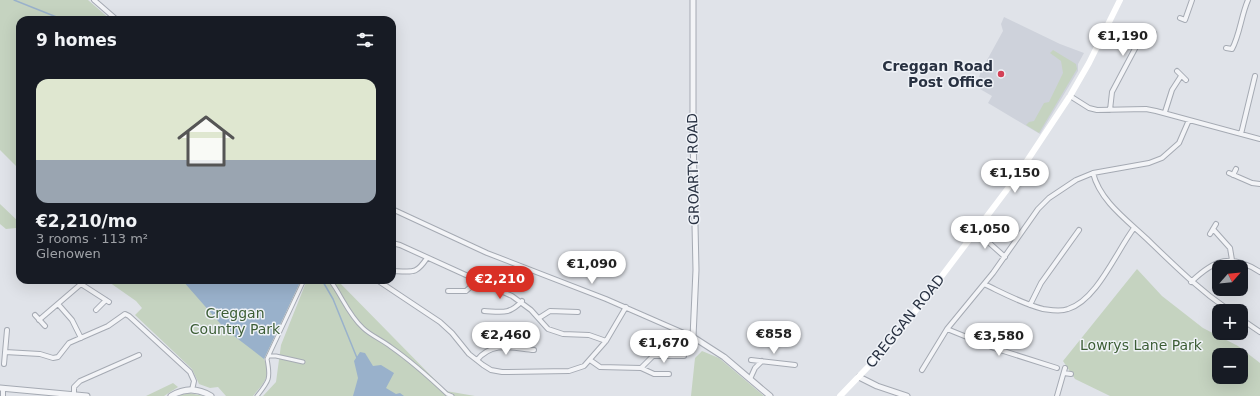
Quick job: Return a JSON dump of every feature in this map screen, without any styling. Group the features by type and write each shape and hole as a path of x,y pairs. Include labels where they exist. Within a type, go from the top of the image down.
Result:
{"main road":[{"name":"CREGGAN ROAD","path":"840,396 892,342 977,232 1015,179 1070,96 1089,63 1120,0"}],"street":[{"path":"94,0 112,16"},
{"name":"GROARTY ROAD","path":"693,0 693,135 696,270 694,337"},
{"path":"1180,18 1186,20 1192,0"},
{"path":"1226,48 1232,49 1236,42 1241,19 1248,0"},
{"path":"1110,110 1112,92 1138,43 1148,28 1154,32"},
{"path":"1177,71 1186,80"},
{"path":"1164,112 1172,90 1181,76"},
{"path":"1241,134 1255,76"},
{"path":"1253,81 1260,82"},
{"path":"1070,96 1089,108 1110,110 1146,109 1164,112 1260,138"},
{"path":"922,370 947,329 1005,257 1038,209 1049,198 1071,183 1093,173 1149,163 1162,158 1180,143 1189,120"},
{"path":"1236,169 1231,174 1252,183 1260,184"},
{"path":"1093,173 1101,192 1134,228 1191,282 1221,304"},
{"path":"396,210 487,253 626,307 694,337 724,356 770,396"},
{"path":"1210,234 1216,224"},
{"path":"984,284 1030,304 1056,311 1075,307 1092,292 1134,228"},
{"path":"1213,229 1230,248 1232,260"},
{"path":"1030,304 1041,283 1079,230"},
{"path":"977,232 1005,257"},
{"path":"396,245 522,301 548,329 563,334 589,335 606,341"},
{"path":"396,271 415,272 422,268 427,258"},
{"path":"1248,265 1260,272"},
{"path":"1191,282 1212,266"},
{"path":"448,291 466,291 477,281"},
{"path":"39,320 81,284 107,301 96,310"},
{"path":"257,396 269,382 267,360 302,284"},
{"path":"333,284 340,292 349,313 363,329 391,347 422,371 447,394 452,396"},
{"path":"383,284 440,322 477,360 492,370 502,372 557,372 574,370 584,366 606,341 626,307"},
{"path":"484,311 507,312 514,310 522,301"},
{"path":"58,304 72,320 81,338"},
{"path":"538,318 550,311 578,312"},
{"path":"5,352 40,354 53,358 58,357 69,343 108,326 120,316 125,314 190,372 194,381 192,390"},
{"path":"35,315 45,326"},
{"path":"1248,324 1260,332"},
{"path":"947,329 994,348 1057,368"},
{"path":"4,364 7,330"},
{"path":"477,360 487,350 497,347 534,350"},
{"path":"74,395 74,387 80,381 139,355"},
{"path":"269,356 276,356 303,362"},
{"path":"641,368 653,356 684,356"},
{"path":"590,360 600,367 641,368 654,374 669,374"},
{"path":"751,360 795,365"},
{"path":"750,379 755,368 762,361"},
{"path":"1058,396 1065,371 1071,374"},
{"path":"859,377 877,386 907,396"},
{"path":"3,396 2,388 87,396"},
{"path":"171,396 184,390 201,391 211,396"}],"shaded area":[{"path":"1004,17 1060,44 1084,53 1078,64 1078,71 1040,134 988,103 992,96 980,89 977,83 981,71 1003,31 1001,24"}],"green space":[{"path":"0,0 88,0 106,16 16,16 16,166 0,150"},
{"path":"1053,50 1076,64 1077,69 1039,133 1026,125 1029,122 1034,121 1044,103 1049,102 1063,73 1061,61 1050,53"},
{"path":"0,204 16,219 16,228 6,229 0,224"},
{"name":"Lowrys Lane Park","path":"1137,269 1162,296 1203,328 1212,333 1212,340 1226,340 1241,348 1212,348 1212,384 1248,384 1248,354 1260,363 1260,396 1110,396 1075,379 1063,361"},
{"name":"Creggan Country Park","path":"112,284 299,284 264,359 267,370 266,379 253,396 226,396 218,387 210,388 199,384 192,369 135,315 142,308 136,301"},
{"path":"305,284 341,284 446,391 475,396 263,396 276,382 281,345"},
{"path":"702,351 719,358 764,396 691,396 695,358"},
{"path":"173,383 178,387 164,396 146,396"},
{"path":"189,393 204,396 177,396"}],"water":[{"path":"186,284 299,284 264,359 225,329"},
{"path":"360,352 365,353 373,366 381,365 394,373 386,388 396,394 400,393 404,396 353,396 358,378 354,361"}],"waterway":[{"path":"14,0 54,16"},
{"path":"324,284 333,299 357,358"}],"place":[{"name":"Creggan Road Post Office","path":"1001,74"}]}
